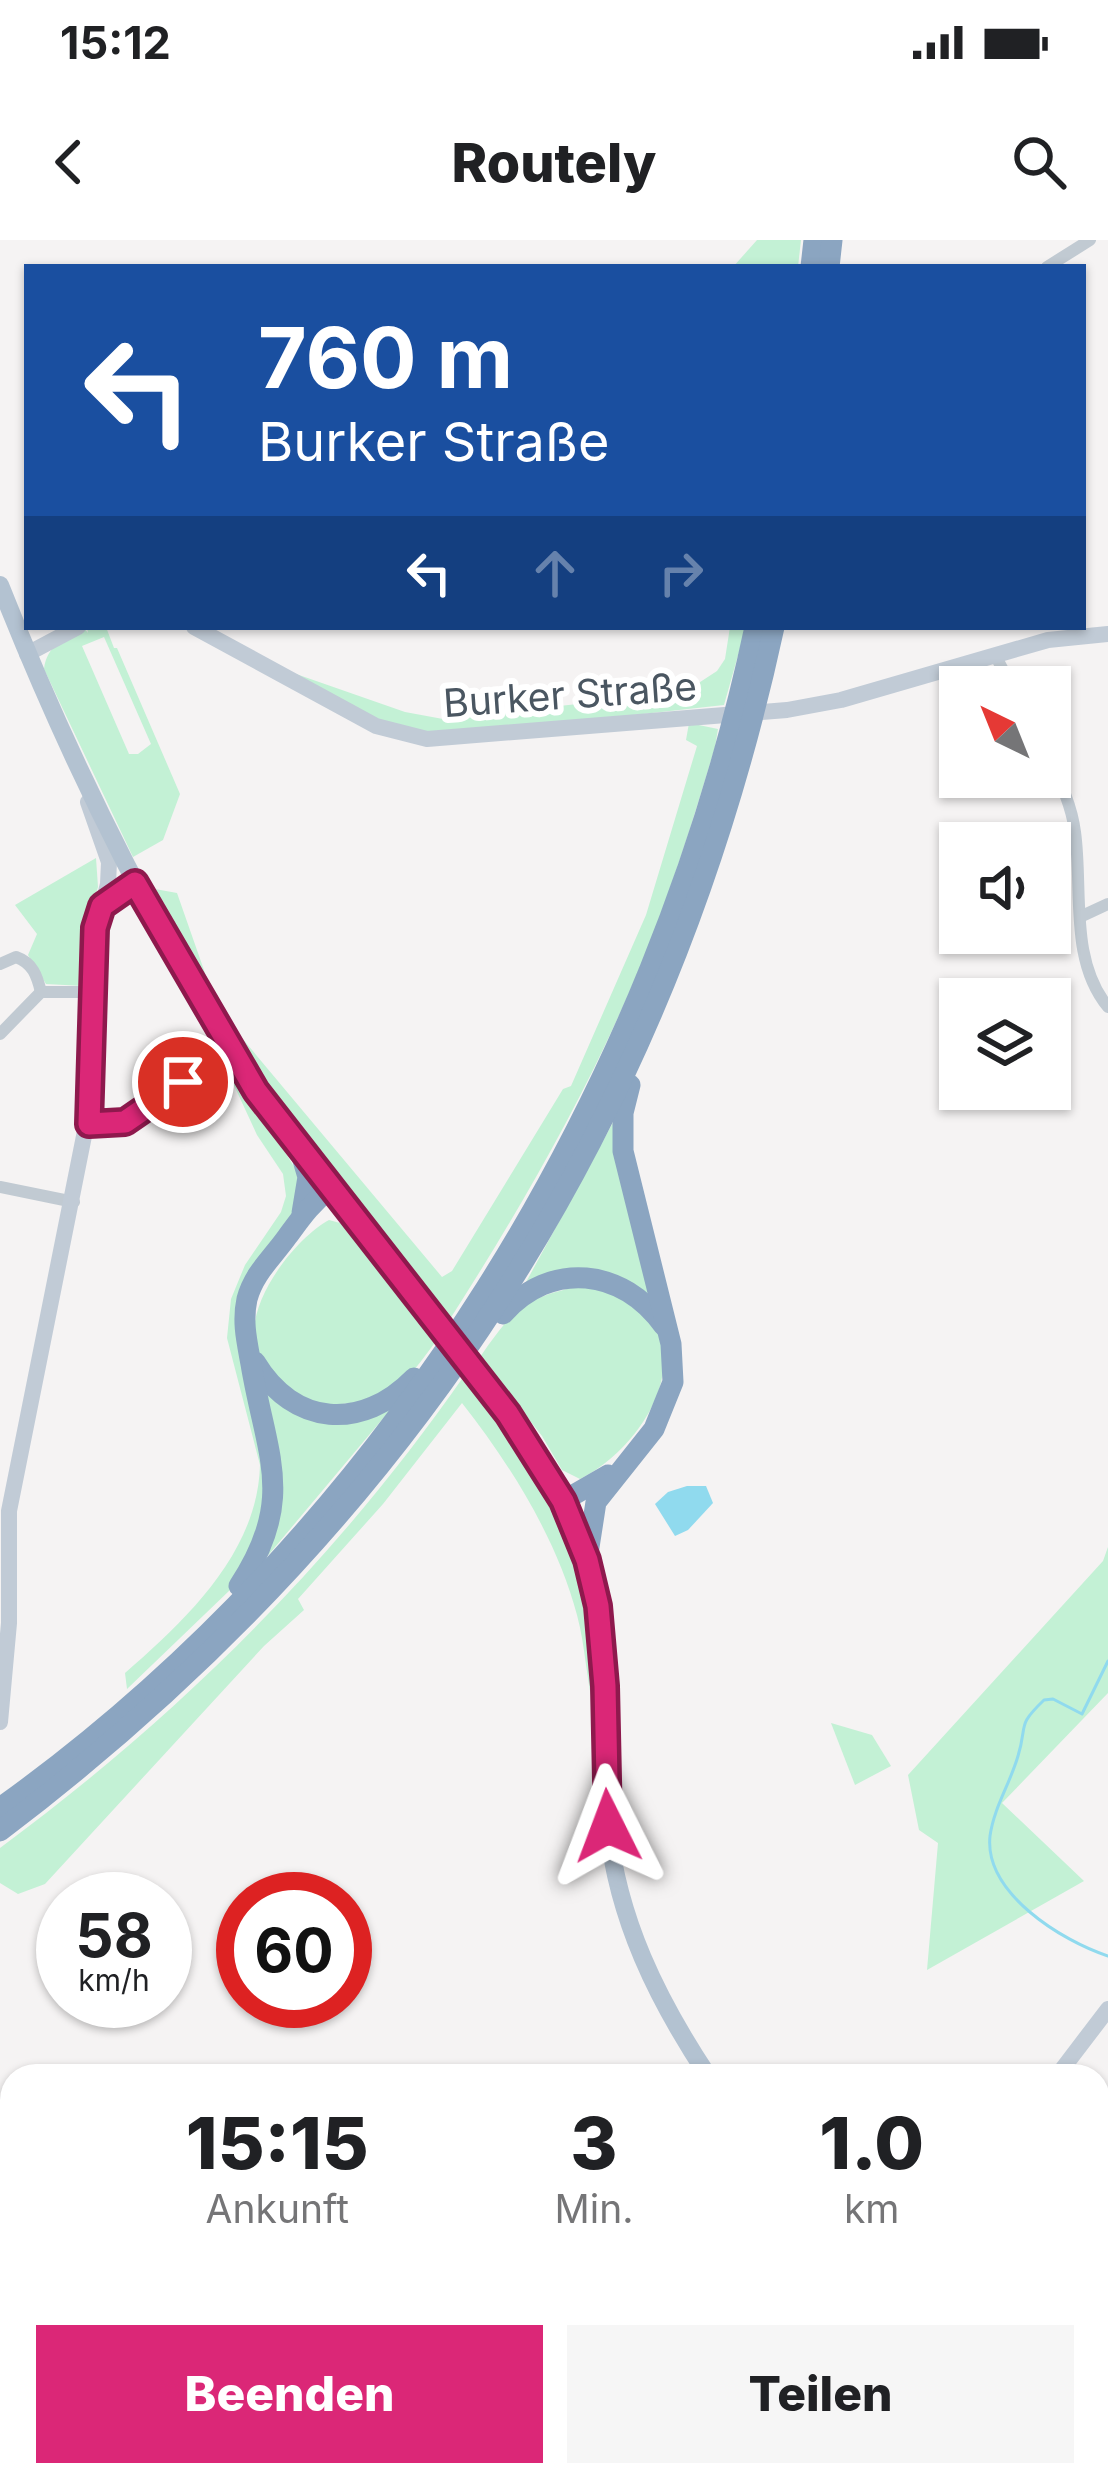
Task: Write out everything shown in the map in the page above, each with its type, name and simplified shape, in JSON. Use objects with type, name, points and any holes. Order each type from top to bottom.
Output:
[{"type":"highway","points":[[3,1806],[153,1684],[217,1622],[348,1478],[462,1324],[563,1156],[645,983],[702,830],[754,630]]},
{"type":"highway","points":[[459,1364],[539,1237],[637,1049],[702,887],[747,743],[773,630]]},
{"type":"highway","points":[[587,1560],[592,1512],[603,1490],[654,1429],[667,1405],[674,1370],[623,1151],[623,1113],[637,1049]]},
{"type":"highway","points":[[217,1622],[256,1557],[273,1499],[273,1456],[244,1319],[250,1289],[302,1214],[308,1186],[300,1150]]},
{"type":"highway","points":[[302,1214],[333,1193]]},
{"type":"highway","points":[[286,1238],[333,1193]]},
{"type":"highway","points":[[0,1831],[132,1727],[254,1611],[362,1490],[459,1364],[518,1298],[567,1276],[598,1278],[626,1290],[668,1332]]},
{"type":"highway","points":[[249,1353],[268,1382],[292,1403],[323,1414],[355,1414],[394,1397],[462,1324]]},
{"type":"highway","points":[[563,1501],[623,1464]]},
{"type":"main road","points":[[0,585],[83,780],[135,883],[256,1091],[481,1379],[534,1451],[563,1501],[587,1560],[603,1645],[604,1783],[616,1885],[655,1988],[701,2064]]},
{"type":"street","points":[[1052,264],[1090,240]]},
{"type":"street","points":[[28,654],[72,630]]},
{"type":"street","name":"Burker Straße","points":[[200,630],[376,726],[427,739],[787,710],[995,655],[1048,634],[1108,634]]},
{"type":"street","points":[[995,655],[1001,666]]},
{"type":"street","points":[[0,1722],[9,1623],[4,1510],[89,1124],[93,943],[109,862],[83,780]]},
{"type":"street","points":[[1064,798],[1075,826],[1086,962],[1094,988],[1108,1007]]},
{"type":"street","points":[[102,906],[135,883]]},
{"type":"street","points":[[1082,916],[1108,904]]},
{"type":"street","points":[[0,964],[16,957],[25,960],[41,992]]},
{"type":"street","points":[[0,1034],[41,992],[94,992]]},
{"type":"street","points":[[89,1124],[125,1122],[183,1082]]},
{"type":"street","points":[[0,1187],[74,1202]]},
{"type":"street","points":[[1066,2064],[1108,2009]]},
{"type":"green space","points":[[757,240],[801,240],[798,264],[736,264]]},
{"type":"green space","points":[[86,630],[107,630],[180,794],[163,840],[133,857],[44,669],[58,644]],"holes":[[[104,637],[151,744],[138,754],[129,754],[82,646]]]},
{"type":"green space","points":[[730,630],[745,630],[724,705],[427,738],[397,731],[256,660],[405,712],[443,719],[694,686],[717,671],[725,659]]},
{"type":"green space","points":[[689,723],[718,729],[715,747],[648,947],[558,1138],[450,1319],[273,1101],[204,993],[153,892],[177,893],[212,993],[231,1025],[442,1277],[452,1271],[563,1089],[571,1086],[646,915],[697,746],[686,740]]},
{"type":"green space","points":[[96,858],[98,887],[82,937],[83,986],[46,984],[28,955],[37,934],[15,905]]},
{"type":"green space","points":[[220,1055],[225,1055],[301,1178],[301,1202],[235,1317],[238,1348],[263,1441],[265,1519],[230,1590],[127,1689],[125,1673],[215,1582],[247,1527],[256,1497],[260,1465],[227,1338],[231,1299],[245,1265],[281,1212],[286,1196],[283,1174],[257,1135]]},
{"type":"green space","points":[[622,1106],[663,1313],[636,1289],[525,1284]]},
{"type":"green space","points":[[329,1220],[351,1233],[436,1341],[408,1377],[383,1395],[309,1407],[262,1361],[255,1324],[260,1303],[284,1262]]},
{"type":"green space","points":[[588,1284],[624,1297],[649,1318],[661,1342],[663,1368],[644,1421],[604,1464],[580,1479],[562,1470],[542,1436],[480,1357],[524,1306]]},
{"type":"green space","points":[[257,1376],[281,1401],[390,1410],[265,1559],[274,1528]]},
{"type":"green space","points":[[464,1376],[525,1458],[559,1517],[583,1580],[592,1626],[596,1716],[577,1615],[557,1558],[514,1477],[462,1403],[383,1504],[298,1599],[304,1610],[264,1646],[56,1872],[36,1872],[36,1887],[18,1894],[0,1883],[0,1848],[130,1744],[252,1631],[415,1444]]},
{"type":"green space","points":[[1108,1547],[1108,1693],[1002,1803],[1084,1881],[927,1970],[938,1843],[919,1830],[908,1775],[1103,1561]]},
{"type":"green space","points":[[831,1723],[872,1735],[891,1766],[855,1785]]},
{"type":"water","points":[[706,1486],[713,1503],[688,1530],[675,1536],[655,1504],[668,1492]]},
{"type":"waterway","points":[[1108,1661],[1082,1714],[1053,1699],[1044,1700],[1030,1716],[990,1836],[991,1857],[1013,1895],[1069,1939],[1108,1956]]},
{"type":"route","points":[[183,1082],[125,1122],[89,1124],[95,928],[102,906],[135,883],[256,1091],[508,1414],[563,1501],[587,1560],[598,1606],[608,1826]]}]
